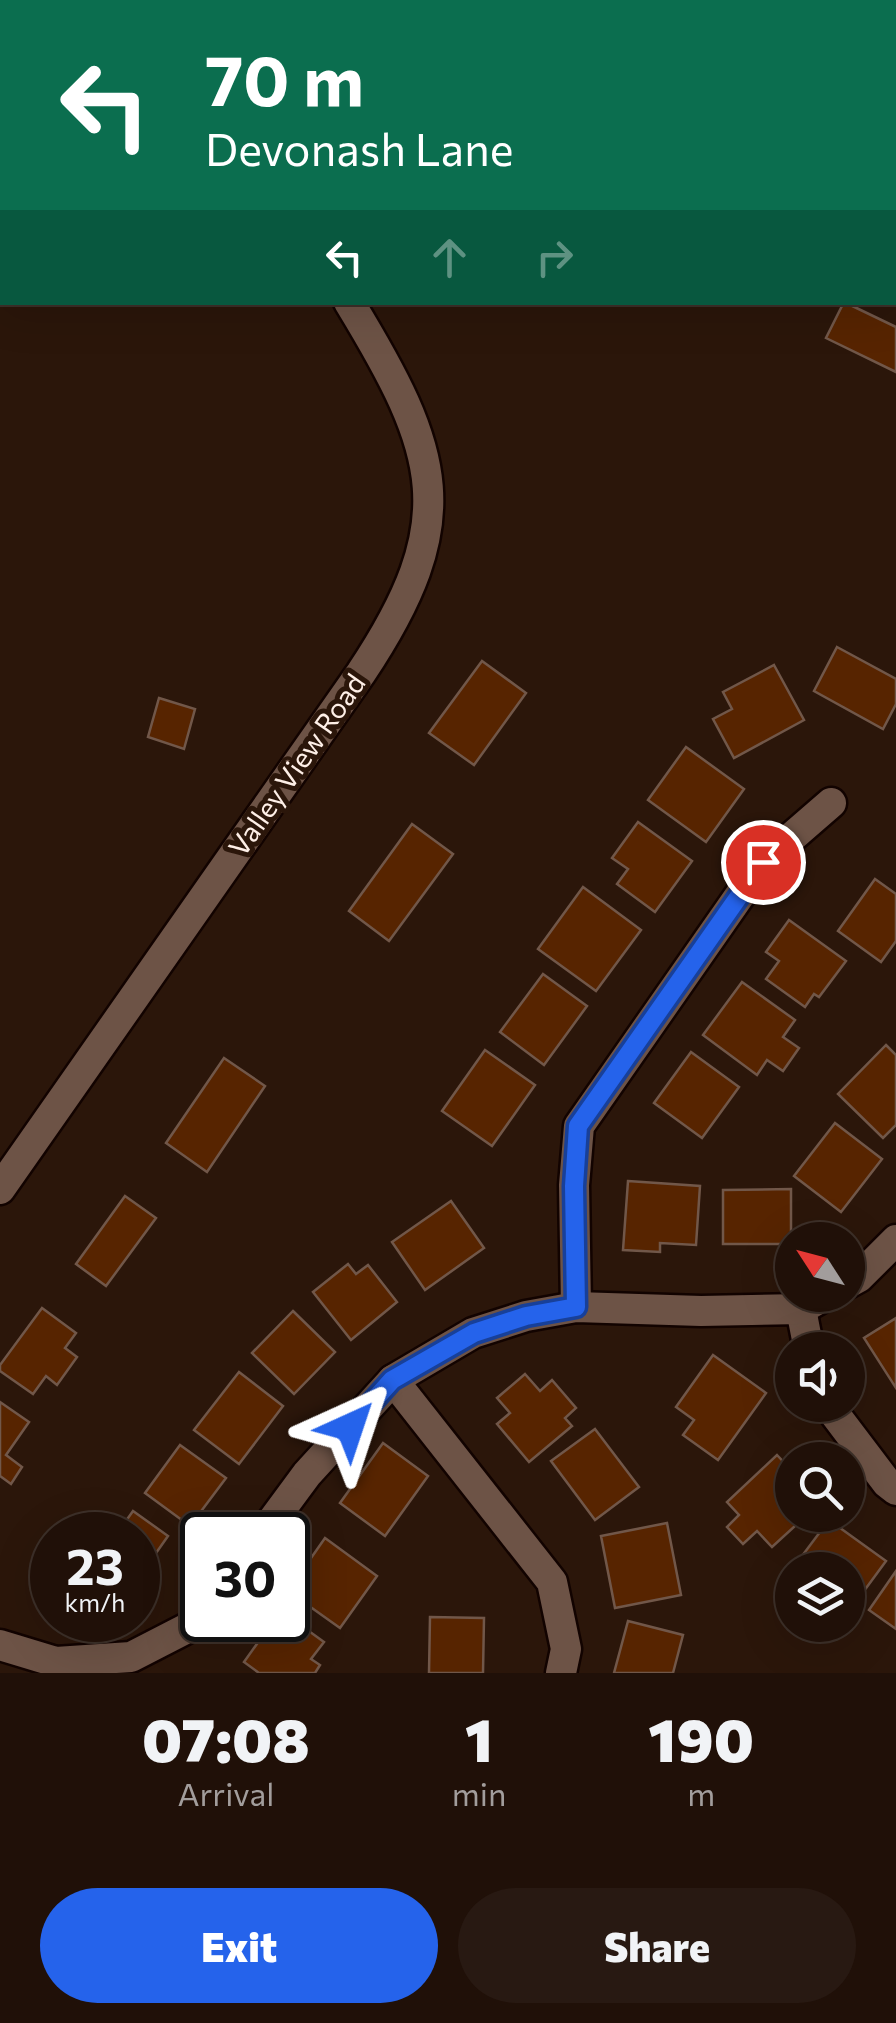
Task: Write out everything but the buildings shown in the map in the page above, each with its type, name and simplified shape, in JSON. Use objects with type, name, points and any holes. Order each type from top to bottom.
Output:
[{"type":"street","name":"Valley View Road","points":[[0,1189],[361,674],[392,627],[413,582],[427,537],[430,492],[423,448],[386,365],[352,305]]},
{"type":"street","points":[[576,1307],[574,1186],[578,1126],[763,862],[831,803]]},
{"type":"street","points":[[865,1271],[896,1240]]},
{"type":"street","points":[[279,1512],[307,1474],[392,1380],[474,1333],[526,1316],[576,1307],[701,1311],[775,1305]]},
{"type":"street","points":[[392,1380],[552,1582],[566,1649],[561,1673]]},
{"type":"street","points":[[841,1422],[896,1490]]},
{"type":"street","points":[[0,1645],[56,1662],[131,1657],[180,1632]]},
{"type":"route","points":[[350,1427],[392,1380],[474,1333],[526,1316],[576,1307],[574,1186],[578,1126],[763,862]]}]
